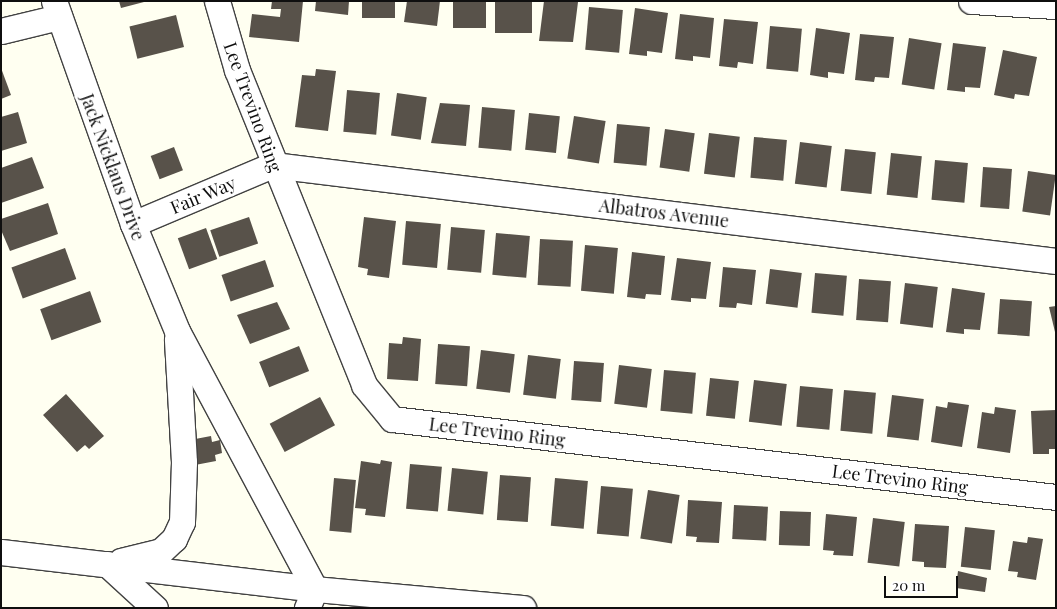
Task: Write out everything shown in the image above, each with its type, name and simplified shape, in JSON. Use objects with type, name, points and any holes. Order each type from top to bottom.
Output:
[{"type":"street","name":"Lee Trevino Ring","points":[[217,1],[237,70],[273,165],[364,385],[392,419],[1056,497]]},
{"type":"street","points":[[971,1],[1056,6]]},
{"type":"street","points":[[1,31],[57,9]]},
{"type":"street","name":"Jack Nicklaus Drive","points":[[57,9],[133,224],[177,331],[311,598]]},
{"type":"street","name":"Fair Way","points":[[133,224],[273,165]]},
{"type":"street","name":"Albatros Avenue","points":[[273,165],[1056,261]]},
{"type":"street","name":"Jack Nicklaus Drive","points":[[107,564],[161,551],[174,539],[182,522],[184,462],[177,331]]},
{"type":"street","points":[[1,552],[107,564],[311,598],[523,608]]},
{"type":"street","points":[[107,564],[155,608]]},
{"type":"building","points":[[119,1],[144,1],[144,2],[121,8]]},
{"type":"building","points":[[272,1],[303,1],[299,42],[249,37],[252,14],[280,17],[281,9],[271,9]]},
{"type":"building","points":[[316,1],[349,1],[348,15],[315,11]]},
{"type":"building","points":[[362,1],[395,1],[395,18],[362,18]]},
{"type":"building","points":[[407,1],[440,1],[437,26],[404,22]]},
{"type":"building","points":[[453,1],[486,1],[486,28],[453,28]]},
{"type":"building","points":[[495,1],[532,1],[532,33],[495,33]]},
{"type":"building","points":[[544,1],[578,2],[573,42],[539,41]]},
{"type":"building","points":[[589,7],[623,10],[619,53],[585,50]]},
{"type":"building","points":[[635,8],[668,13],[662,53],[647,51],[647,56],[629,54]]},
{"type":"building","points":[[680,14],[714,18],[710,58],[693,56],[693,61],[675,59]]},
{"type":"building","points":[[176,15],[184,47],[137,59],[129,27]]},
{"type":"building","points":[[724,19],[758,22],[753,64],[738,62],[737,68],[719,66]]},
{"type":"building","points":[[770,26],[802,29],[798,72],[766,69]]},
{"type":"building","points":[[816,28],[850,33],[844,74],[828,72],[828,78],[810,75]]},
{"type":"building","points":[[860,34],[894,37],[889,78],[875,77],[874,82],[855,80]]},
{"type":"building","points":[[909,38],[942,43],[934,90],[902,84]]},
{"type":"building","points":[[953,43],[986,47],[980,88],[965,87],[965,92],[947,90]]},
{"type":"building","points":[[1003,50],[1037,57],[1029,96],[1015,94],[1014,99],[994,95]]},
{"type":"building","points":[[1,68],[11,95],[1,99]]},
{"type":"building","points":[[316,69],[336,71],[328,131],[295,127],[302,75],[315,76]]},
{"type":"building","points":[[347,90],[380,93],[376,135],[343,132]]},
{"type":"building","points":[[397,93],[427,97],[421,140],[391,136]]},
{"type":"building","points":[[440,103],[470,105],[466,146],[431,143]]},
{"type":"building","points":[[482,107],[515,110],[511,151],[478,148]]},
{"type":"building","points":[[18,112],[27,143],[1,151],[1,117]]},
{"type":"building","points":[[529,113],[560,116],[556,153],[525,150]]},
{"type":"building","points":[[574,116],[606,121],[599,163],[567,158]]},
{"type":"building","points":[[617,124],[650,127],[646,166],[614,163]]},
{"type":"building","points":[[665,129],[695,133],[689,172],[660,168]]},
{"type":"building","points":[[709,133],[740,137],[735,177],[704,174]]},
{"type":"building","points":[[754,137],[787,140],[783,181],[750,178]]},
{"type":"building","points":[[800,142],[832,146],[827,188],[795,184]]},
{"type":"building","points":[[174,147],[183,170],[160,179],[151,156]]},
{"type":"building","points":[[845,149],[876,152],[871,194],[841,191]]},
{"type":"building","points":[[891,153],[922,156],[917,198],[887,195]]},
{"type":"building","points":[[32,157],[44,188],[1,203],[1,168]]},
{"type":"building","points":[[935,160],[968,163],[964,203],[932,200]]},
{"type":"building","points":[[983,167],[1012,169],[1009,209],[980,207]]},
{"type":"building","points":[[1028,171],[1056,175],[1050,215],[1022,212]]},
{"type":"building","points":[[48,203],[58,234],[10,251],[1,230],[1,219]]},
{"type":"building","points":[[249,217],[258,243],[219,257],[210,230]]},
{"type":"building","points":[[364,217],[396,221],[389,278],[367,275],[368,269],[358,267]]},
{"type":"building","points":[[406,221],[441,224],[437,268],[402,265]]},
{"type":"building","points":[[451,227],[485,230],[481,273],[447,270]]},
{"type":"building","points":[[206,228],[217,259],[189,269],[178,238]]},
{"type":"building","points":[[496,233],[530,236],[526,278],[492,275]]},
{"type":"building","points":[[540,239],[573,241],[571,287],[538,285]]},
{"type":"building","points":[[585,245],[618,248],[614,294],[581,291]]},
{"type":"building","points":[[65,248],[76,279],[23,299],[11,267]]},
{"type":"building","points":[[632,252],[665,256],[661,295],[646,294],[645,299],[627,297]]},
{"type":"building","points":[[677,258],[711,262],[706,299],[691,298],[691,302],[671,300]]},
{"type":"building","points":[[265,260],[274,286],[231,301],[222,275]]},
{"type":"building","points":[[723,267],[756,270],[752,305],[737,303],[736,308],[719,307]]},
{"type":"building","points":[[770,269],[802,273],[797,308],[766,304]]},
{"type":"building","points":[[815,273],[847,276],[843,316],[812,313]]},
{"type":"building","points":[[859,279],[891,281],[888,322],[856,320]]},
{"type":"building","points":[[905,283],[938,287],[933,328],[900,324]]},
{"type":"building","points":[[952,288],[985,293],[980,330],[964,329],[964,334],[946,332]]},
{"type":"building","points":[[90,291],[101,322],[51,340],[40,309]]},
{"type":"building","points":[[1000,299],[1032,301],[1029,336],[998,334]]},
{"type":"building","points":[[277,302],[290,329],[250,344],[237,315]]},
{"type":"building","points":[[1056,306],[1056,332],[1055,332],[1049,307]]},
{"type":"building","points":[[403,337],[421,339],[418,381],[387,379],[389,343],[402,344]]},
{"type":"building","points":[[438,344],[470,346],[467,386],[435,384]]},
{"type":"building","points":[[299,346],[309,371],[269,387],[259,362]]},
{"type":"building","points":[[481,350],[515,354],[510,393],[476,389]]},
{"type":"building","points":[[528,355],[561,359],[556,399],[523,395]]},
{"type":"building","points":[[574,361],[604,363],[601,402],[571,400]]},
{"type":"building","points":[[619,365],[652,369],[647,408],[614,404]]},
{"type":"building","points":[[664,370],[696,373],[692,414],[660,411]]},
{"type":"building","points":[[710,378],[739,381],[735,419],[706,416]]},
{"type":"building","points":[[754,380],[787,384],[782,426],[749,422]]},
{"type":"building","points":[[800,386],[833,389],[829,430],[796,427]]},
{"type":"building","points":[[844,390],[876,393],[872,434],[840,431]]},
{"type":"building","points":[[66,394],[104,436],[89,449],[85,445],[77,452],[43,415]]},
{"type":"building","points":[[892,395],[924,399],[919,441],[887,437]]},
{"type":"building","points":[[320,397],[335,425],[285,452],[270,424]]},
{"type":"building","points":[[948,402],[969,405],[962,447],[931,442],[936,406],[947,408]]},
{"type":"building","points":[[995,407],[1016,410],[1010,453],[977,448],[982,412],[994,414]]},
{"type":"building","points":[[1056,410],[1056,449],[1049,449],[1049,454],[1033,454],[1031,411]]},
{"type":"building","points":[[211,436],[212,442],[220,440],[222,453],[215,455],[216,461],[195,465],[190,440]]},
{"type":"building","points":[[381,460],[392,462],[385,517],[365,515],[366,509],[355,508],[361,461],[380,464]]},
{"type":"building","points":[[410,464],[442,467],[438,512],[406,509]]},
{"type":"building","points":[[452,468],[488,472],[483,515],[448,511]]},
{"type":"building","points":[[500,475],[531,477],[528,522],[497,520]]},
{"type":"building","points":[[334,478],[356,480],[351,533],[329,531]]},
{"type":"building","points":[[555,478],[588,481],[584,529],[551,526]]},
{"type":"building","points":[[601,486],[633,489],[629,537],[597,534]]},
{"type":"building","points":[[648,490],[680,495],[672,543],[640,538]]},
{"type":"building","points":[[688,500],[722,502],[719,543],[696,542],[697,537],[686,536]]},
{"type":"building","points":[[734,505],[768,507],[766,541],[732,539]]},
{"type":"building","points":[[780,511],[811,512],[810,546],[779,545]]},
{"type":"building","points":[[826,514],[857,517],[853,556],[833,555],[834,551],[823,550]]},
{"type":"building","points":[[873,518],[905,522],[899,567],[868,563]]},
{"type":"building","points":[[915,524],[949,526],[946,568],[924,567],[924,562],[912,561]]},
{"type":"building","points":[[965,527],[995,530],[991,570],[961,567]]},
{"type":"building","points":[[1028,537],[1043,539],[1036,580],[1017,577],[1018,572],[1008,571],[1013,541],[1027,543]]},
{"type":"building","points":[[958,571],[987,578],[985,592],[956,588]]}]
